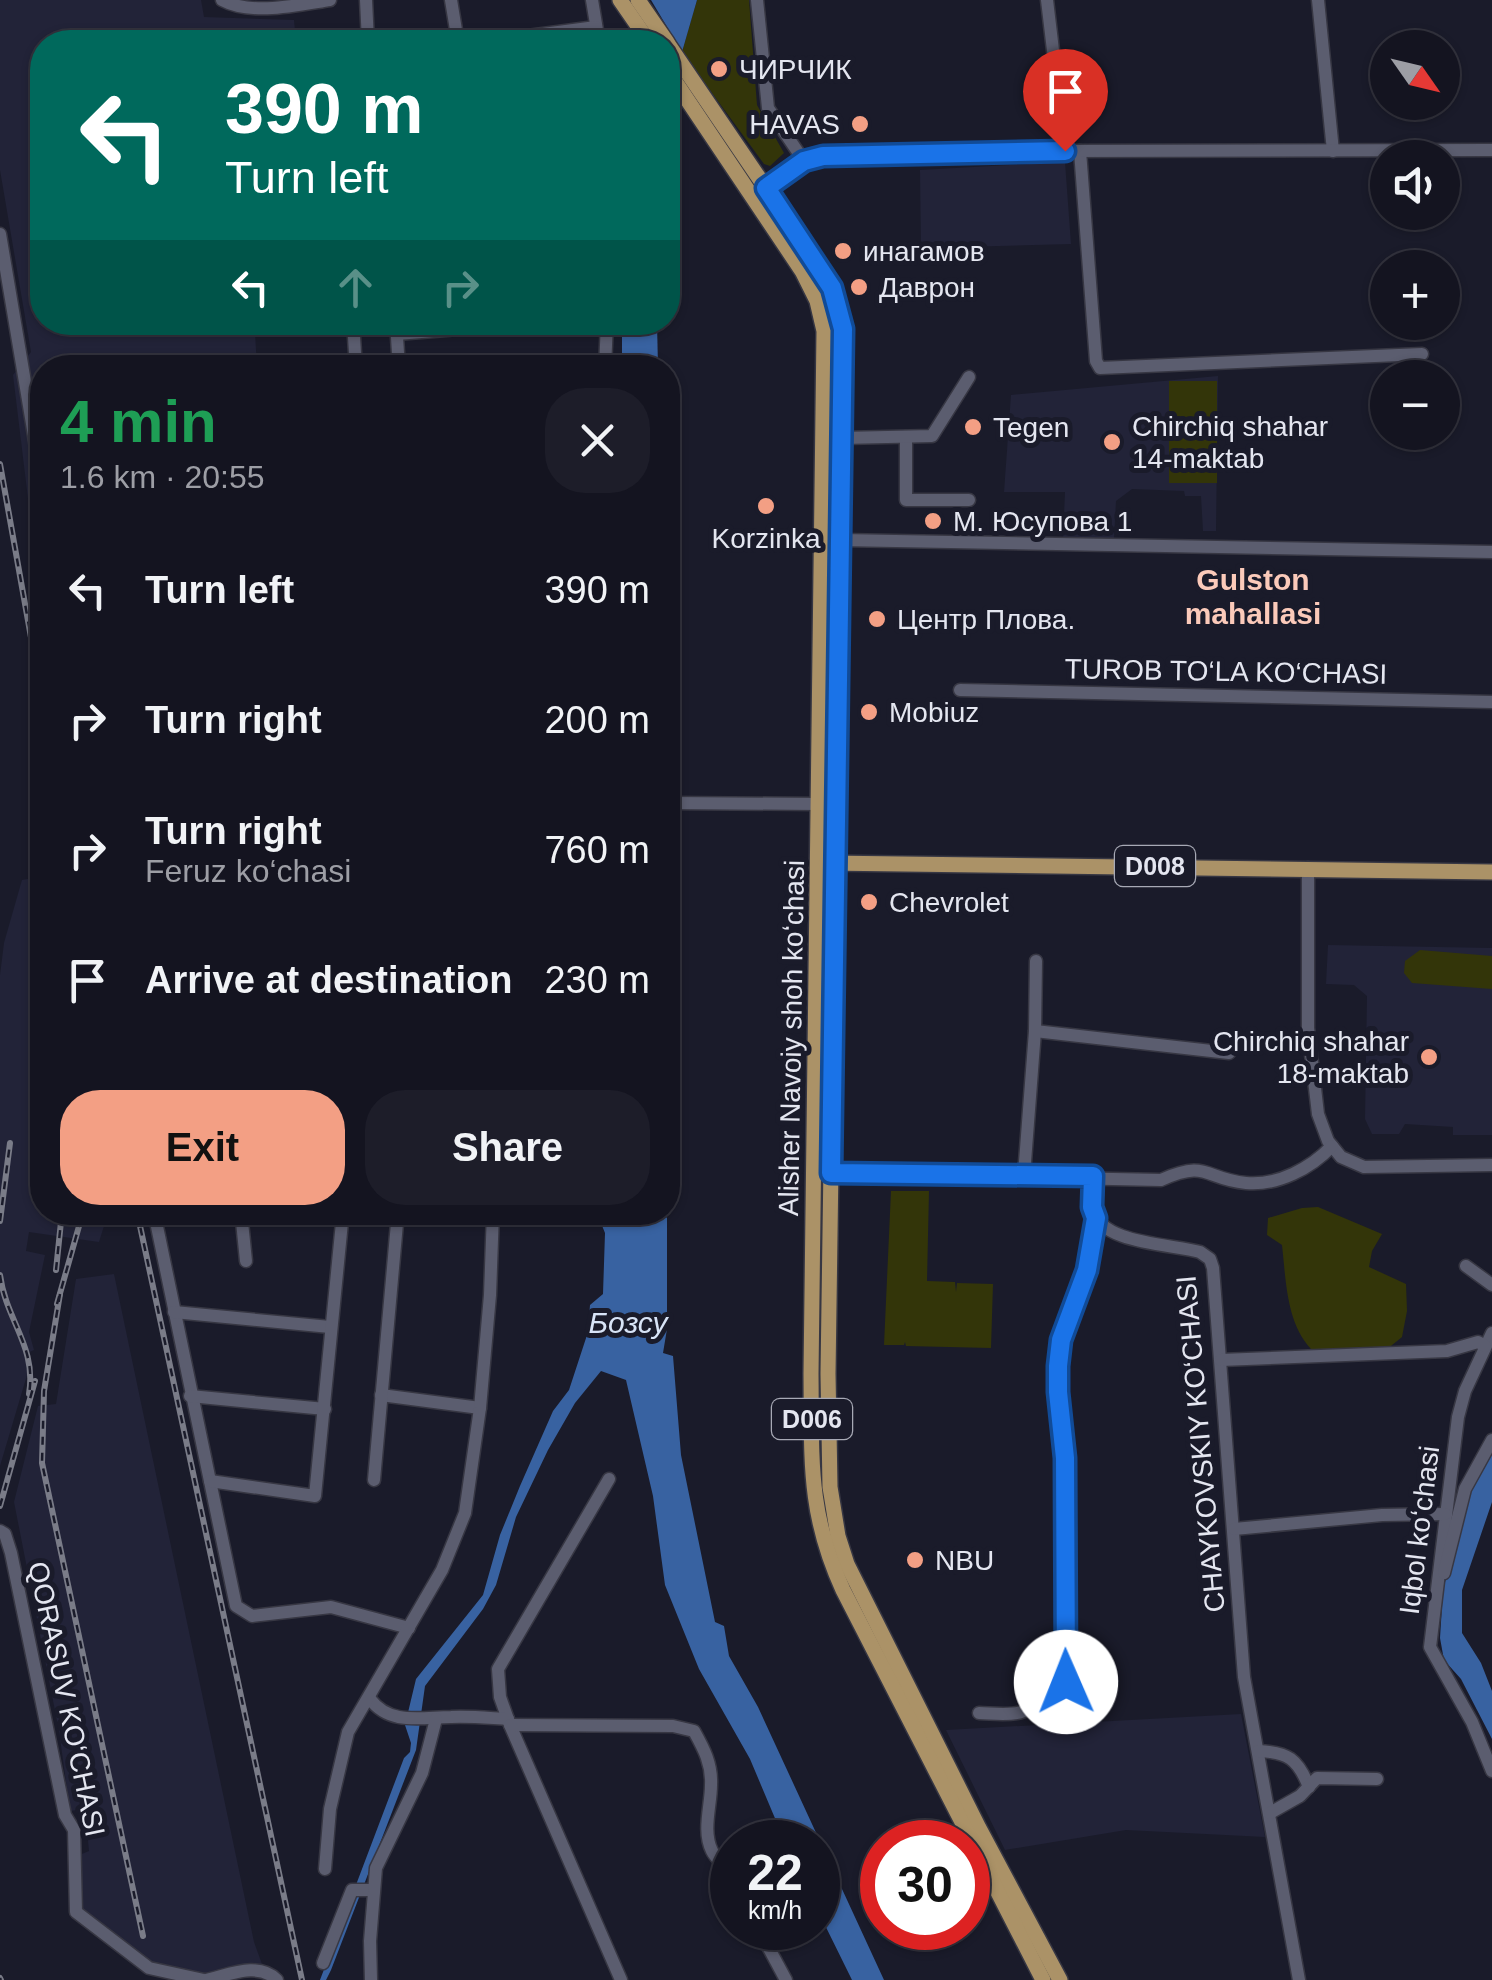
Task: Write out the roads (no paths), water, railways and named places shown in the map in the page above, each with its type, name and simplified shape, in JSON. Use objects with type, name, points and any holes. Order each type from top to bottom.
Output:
[{"type":"main road","points":[[620,0],[640,30]]},
{"type":"main road","name":"D006","points":[[640,4],[658,30]]},
{"type":"main road","name":"Alisher Navoiy shoh koʻchasi","points":[[680,80],[836,296],[844,345],[828,1455],[832,1503],[843,1552],[903,1679],[1060,1980]]},
{"type":"main road","name":"Alisher Navoiy shoh koʻchasi","points":[[758,192],[809,284],[824,330],[811,1374],[813,1490],[818,1523],[851,1605],[1043,1980]]},
{"type":"main road","name":"D008","points":[[818,862],[1492,872]]},
{"type":"street","points":[[222,0],[236,6],[289,6],[330,0]]},
{"type":"street","points":[[366,0],[367,30]]},
{"type":"street","points":[[450,0],[456,30]]},
{"type":"street","points":[[592,0],[596,30]]},
{"type":"street","points":[[756,0],[768,108],[804,161]]},
{"type":"street","points":[[1047,0],[1072,151],[1096,361],[1100,368],[1422,354]]},
{"type":"street","points":[[1318,0],[1333,151]]},
{"type":"street","points":[[573,30],[596,27]]},
{"type":"street","points":[[758,192],[804,161],[823,156],[1492,150]]},
{"type":"street","points":[[0,234],[30,412]]},
{"type":"street","points":[[842,438],[932,436],[969,377]]},
{"type":"street","points":[[906,436],[906,500],[969,500]]},
{"type":"street","points":[[841,540],[1492,552]]},
{"type":"street","name":"TUROB TO‘LA KO‘CHASI","points":[[960,690],[1492,702]]},
{"type":"street","points":[[680,803],[818,804]]},
{"type":"street","points":[[1308,868],[1308,1028],[1320,1124],[1332,1146],[1346,1160],[1364,1167],[1492,1165]]},
{"type":"street","points":[[1024,1175],[1036,1031],[1036,960]]},
{"type":"street","points":[[1036,1031],[1229,1053]]},
{"type":"street","points":[[831,1173],[1161,1180],[1198,1168],[1242,1182],[1257,1182],[1301,1172],[1332,1146]]},
{"type":"street","points":[[979,1714],[1027,1712],[1036,1708],[1045,1694],[1056,1692],[1066,1682],[1065,1458],[1058,1366],[1061,1340],[1087,1270],[1096,1218],[1092,1207],[1093,1176]]},
{"type":"street","name":"CHAYKOVSKIY KO‘CHASI","points":[[1096,1218],[1121,1236],[1196,1250],[1210,1259],[1222,1360],[1244,1678],[1300,1980]]},
{"type":"street","points":[[157,1225],[236,1606],[252,1616],[332,1607],[409,1628]]},
{"type":"street","points":[[242,1225],[246,1260]]},
{"type":"street","points":[[210,1481],[314,1496],[342,1225]]},
{"type":"street","points":[[374,1480],[397,1225]]},
{"type":"street","points":[[325,1869],[330,1809],[348,1732],[442,1570],[465,1513],[480,1408],[493,1225]]},
{"type":"street","points":[[1466,1266],[1492,1285]]},
{"type":"street","points":[[174,1312],[330,1327]]},
{"type":"street","points":[[1222,1360],[1447,1351],[1489,1339]]},
{"type":"street","name":"Iqbol koʻchasi","points":[[1489,1339],[1465,1391],[1458,1417],[1430,1647],[1472,1722],[1492,1771]]},
{"type":"street","points":[[381,1395],[480,1408]]},
{"type":"street","points":[[190,1396],[325,1408]]},
{"type":"street","points":[[1436,1578],[1443,1579],[1465,1489],[1492,1440]]},
{"type":"street","points":[[609,1479],[498,1669],[500,1697],[509,1722],[620,1980]]},
{"type":"street","points":[[1234,1529],[1382,1515],[1445,1514]]},
{"type":"street","name":"QORASUV KO‘CHASI","points":[[0,1531],[5,1534],[11,1553],[65,1814],[74,1830],[76,1912],[149,1968],[205,1980],[266,1970],[277,1980]]},
{"type":"street","points":[[370,1698],[387,1715],[432,1720],[694,1731],[708,1756],[712,1781],[710,1844]]},
{"type":"street","points":[[372,1980],[377,1865],[422,1773],[432,1720]]},
{"type":"street","points":[[1258,1751],[1288,1754],[1296,1760],[1309,1787]]},
{"type":"street","points":[[1270,1813],[1300,1796],[1318,1778],[1377,1779]]},
{"type":"street","points":[[324,1962],[352,1890],[373,1890]]},
{"type":"street","points":[[770,1950],[786,1980]]},
{"type":"water","points":[[651,0],[697,0],[682,52],[680,30],[669,30]]},
{"type":"water","points":[[622,335],[657,335],[658,355],[622,355]]},
{"type":"water","name":"Бозсу","points":[[602,1225],[667,1225],[667,1329],[663,1353],[673,1356],[681,1455],[715,1622],[724,1626],[729,1656],[758,1707],[810,1820],[776,1820],[750,1759],[699,1669],[665,1585],[653,1496],[626,1380],[601,1371],[575,1403],[548,1450],[516,1517],[496,1585],[483,1609],[425,1686],[416,1750],[331,1970],[326,1980],[320,1980],[404,1758],[410,1752],[405,1725],[416,1679],[483,1595],[500,1535],[520,1486],[553,1411],[569,1390],[588,1332],[590,1305],[603,1294],[605,1233]]},
{"type":"water","points":[[1492,1445],[1492,1502],[1462,1590],[1462,1633],[1481,1663],[1492,1691],[1492,1739],[1461,1679],[1444,1660],[1440,1638],[1443,1590],[1467,1497]]},
{"type":"water","points":[[840,1885],[860,1928],[860,1950],[870,1950],[884,1980],[852,1980],[837,1950]]},
{"type":"railway","points":[[0,464],[30,632]]},
{"type":"railway","points":[[0,1221],[10,1143]]},
{"type":"railway","points":[[56,1270],[61,1225]]},
{"type":"railway","points":[[57,1304],[79,1225]]},
{"type":"railway","points":[[140,1225],[302,1980]]},
{"type":"railway","points":[[0,1275],[29,1362],[29,1394]]},
{"type":"railway","points":[[60,1294],[44,1391],[42,1463],[143,1936]]},
{"type":"railway","points":[[0,1506],[35,1381]]},
{"type":"place","name":"ЧИРЧИК","points":[[719,69]]},
{"type":"place","name":"HAVAS","points":[[860,124]]},
{"type":"place","name":"инагамов","points":[[843,251]]},
{"type":"place","name":"Даврон","points":[[859,287]]},
{"type":"place","name":"Tegen","points":[[973,427]]},
{"type":"place","name":"Chirchiq shahar 14-maktab","points":[[1112,442]]},
{"type":"place","name":"Korzinka","points":[[766,506]]},
{"type":"place","name":"М. Юсупова 1","points":[[933,521]]},
{"type":"place","name":"Центр Плова.","points":[[877,619]]},
{"type":"place","name":"Mobiuz","points":[[869,712]]},
{"type":"place","name":"Chevrolet","points":[[869,902]]},
{"type":"place","name":"Chirchiq shahar 18-maktab","points":[[1429,1057]]},
{"type":"place","name":"NBU","points":[[915,1560]]},
{"type":"district","name":"Gulston mahallasi","points":[[1253,597]]}]
